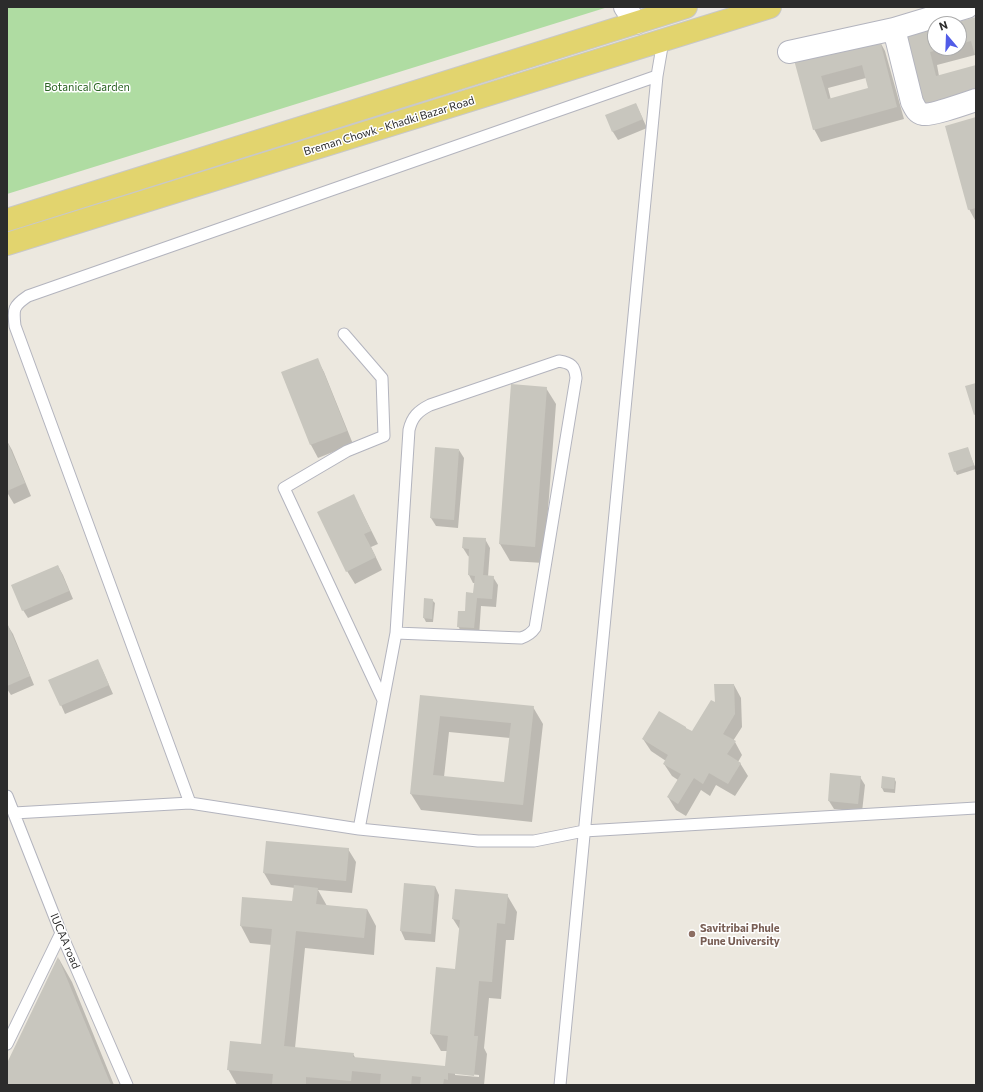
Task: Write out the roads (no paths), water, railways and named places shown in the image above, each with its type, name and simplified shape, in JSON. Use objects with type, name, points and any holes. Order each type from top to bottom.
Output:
[{"type":"main road","points":[[7,220],[631,15],[686,7]]},
{"type":"main road","name":"Breman Chowk - Khadki Bazar Road","points":[[7,244],[770,7]]},
{"type":"street","points":[[788,52],[894,28],[967,7]]},
{"type":"street","points":[[894,28],[912,102],[919,112],[927,114],[976,100]]},
{"type":"lane","points":[[560,1085],[657,76],[663,41]]},
{"type":"lane","points":[[190,803],[15,326],[15,309],[19,302],[28,296],[657,76]]},
{"type":"lane","points":[[344,334],[382,378],[384,436],[346,451],[284,488],[383,700]]},
{"type":"lane","points":[[359,829],[396,633],[409,430],[411,423],[415,415],[430,404],[559,361],[572,366],[575,371],[576,378],[536,624],[532,633],[521,638],[396,633]]},
{"type":"lane","name":"IUCAA road","points":[[7,796],[61,933],[127,1085]]},
{"type":"lane","points":[[14,813],[190,803],[359,829],[478,841],[534,841],[584,831],[976,808]]},
{"type":"lane","points":[[7,1044],[61,933]]},
{"type":"place","name":"Savitribai Phule Pune University","points":[[692,934]]},
{"type":"park label","name":"Botanical Garden","points":[[87,87]]}]
